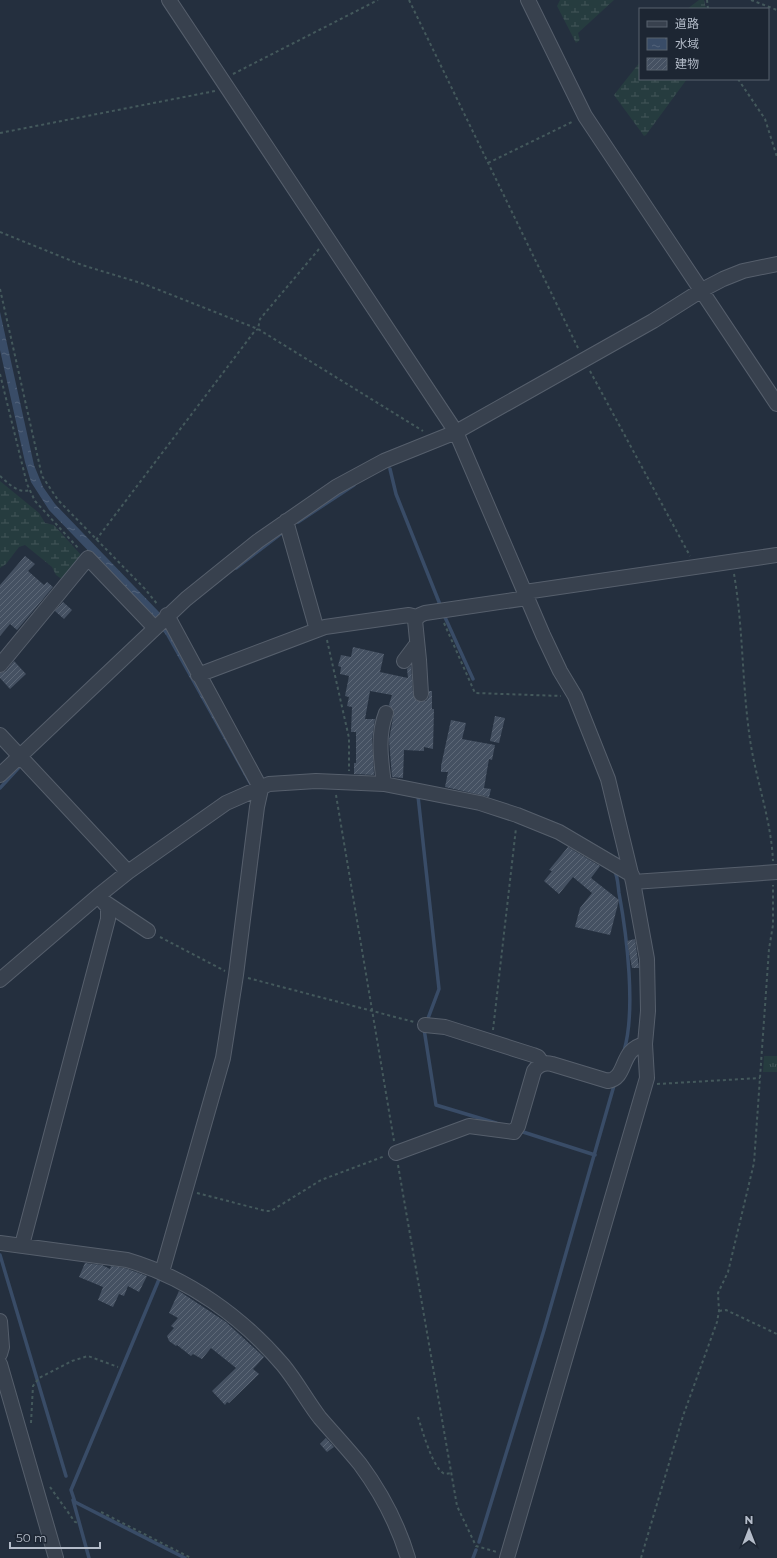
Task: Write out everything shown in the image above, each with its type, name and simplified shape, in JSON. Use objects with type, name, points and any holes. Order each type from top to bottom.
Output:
[{"type":"street","points":[[169,0],[456,432],[554,660],[575,696],[608,779],[632,879],[646,959],[648,1011],[645,1044],[646,1085],[507,1556]]},
{"type":"street","points":[[528,0],[585,116],[777,404]]},
{"type":"street","points":[[0,775],[160,621],[214,575],[286,521],[336,487],[384,461],[456,432],[653,321],[702,290],[743,271],[777,264]]},
{"type":"street","points":[[286,521],[321,628]]},
{"type":"street","points":[[415,620],[420,615],[526,595],[693,567],[777,555]]},
{"type":"street","points":[[0,665],[88,558],[160,621],[198,675],[261,790],[257,807],[232,974],[223,1058],[162,1272]]},
{"type":"street","points":[[198,675],[321,628],[409,615],[413,616],[415,620],[416,645],[420,660],[421,694]]},
{"type":"street","points":[[404,661],[416,645]]},
{"type":"street","points":[[384,784],[381,726],[386,713]]},
{"type":"street","points":[[0,735],[128,872]]},
{"type":"street","points":[[0,980],[102,900],[128,872],[226,803],[261,790],[269,784],[296,781],[334,781],[384,784],[480,803],[517,815],[560,832],[632,879],[775,873]]},
{"type":"street","points":[[102,900],[148,931]]},
{"type":"street","points":[[22,1245],[108,919],[109,911],[102,900]]},
{"type":"street","points":[[424,1025],[444,1027],[533,1055],[538,1057],[543,1064]]},
{"type":"street","points":[[396,1153],[469,1126],[515,1131],[518,1126],[534,1071],[543,1064],[552,1064],[608,1081],[612,1080],[618,1074],[631,1050],[636,1045],[645,1044]]},
{"type":"street","points":[[0,1243],[127,1260],[162,1272],[197,1292],[240,1321],[284,1366],[320,1417],[360,1464],[389,1511],[408,1558]]},
{"type":"street","points":[[0,1321],[2,1347],[0,1354]]},
{"type":"street","points":[[0,1364],[56,1558]]},
{"type":"path","points":[[0,133],[225,84],[378,0]]},
{"type":"path","points":[[409,0],[584,360],[690,555],[693,567]]},
{"type":"path","points":[[751,0],[777,10]]},
{"type":"path","points":[[739,80],[765,119],[777,157]]},
{"type":"path","points":[[488,163],[585,116]]},
{"type":"path","points":[[0,232],[82,266],[144,284],[258,329],[428,434],[434,441]]},
{"type":"path","points":[[96,540],[254,332],[258,329],[260,319],[327,239]]},
{"type":"path","points":[[0,289],[42,476],[58,500],[145,589],[160,621]]},
{"type":"path","points":[[0,374],[21,463],[35,501],[88,558]]},
{"type":"path","points":[[0,476],[23,492],[30,490]]},
{"type":"path","points":[[641,1558],[683,1416],[720,1311],[718,1293],[728,1272],[754,1163],[769,949],[773,925],[775,873],[769,826],[756,777],[748,730],[738,598],[732,561]]},
{"type":"path","points":[[438,611],[475,693],[575,696]]},
{"type":"path","points":[[321,628],[349,738],[349,782]]},
{"type":"path","points":[[334,781],[457,1506],[475,1544],[507,1556]]},
{"type":"path","points":[[490,1041],[494,1026],[517,815]]},
{"type":"path","points":[[148,931],[232,974],[424,1025]]},
{"type":"path","points":[[646,1085],[760,1078]]},
{"type":"path","points":[[186,1190],[271,1211],[321,1180],[396,1153]]},
{"type":"path","points":[[720,1311],[726,1310],[777,1334]]},
{"type":"path","points":[[36,1380],[72,1361],[88,1356],[118,1367]]},
{"type":"path","points":[[418,1417],[426,1442],[439,1470],[445,1474],[452,1473]]},
{"type":"path","points":[[46,1483],[77,1523],[80,1523]]},
{"type":"path","points":[[101,1512],[191,1558]]},
{"type":"green space","points":[[560,0],[614,0],[578,33],[580,40],[576,43],[557,6]]},
{"type":"green space","points":[[699,0],[704,0],[706,8],[688,8]]},
{"type":"green space","points":[[639,63],[639,80],[686,80],[644,136],[614,95]]},
{"type":"green space","points":[[0,481],[39,513],[45,523],[54,525],[81,555],[82,557],[63,580],[56,575],[52,567],[25,545],[19,547],[6,564],[0,568]]},
{"type":"green space","points":[[764,1056],[777,1056],[777,1072],[763,1072]]},
{"type":"water","points":[[0,312],[34,465],[43,487],[55,504],[159,612],[254,784],[250,786],[166,635],[149,614],[49,510],[31,482],[25,462],[0,350]]},
{"type":"building","points":[[25,556],[35,564],[28,571],[44,585],[47,582],[53,587],[17,630],[10,624],[0,636],[0,585]]},
{"type":"building","points":[[63,602],[72,610],[64,619],[55,611]]},
{"type":"building","points":[[353,647],[384,654],[380,672],[408,678],[407,669],[411,666],[413,694],[417,701],[426,701],[429,697],[429,691],[432,691],[432,709],[434,709],[433,749],[424,747],[424,751],[404,750],[403,778],[392,777],[389,740],[394,712],[389,705],[392,695],[370,691],[365,719],[375,719],[372,739],[374,775],[354,774],[354,763],[356,763],[356,732],[351,732],[352,707],[347,706],[349,697],[345,696],[349,676],[340,674],[341,667],[338,666],[341,655],[351,657]]},
{"type":"building","points":[[14,661],[26,674],[10,689],[0,678],[0,673],[6,671]]},
{"type":"building","points":[[495,716],[505,718],[499,743],[490,741]]},
{"type":"building","points":[[451,720],[466,723],[462,739],[495,745],[492,760],[489,759],[484,788],[491,789],[489,797],[445,787],[448,772],[441,772],[441,766]]},
{"type":"building","points":[[568,847],[600,866],[591,878],[619,900],[610,935],[575,927],[580,908],[592,893],[573,877],[559,894],[544,881],[552,871],[549,870]]},
{"type":"building","points":[[635,939],[639,968],[632,968],[627,941]]},
{"type":"building","points":[[85,1263],[102,1265],[110,1269],[111,1266],[125,1268],[147,1276],[139,1292],[128,1286],[124,1296],[119,1294],[113,1307],[98,1300],[103,1287],[79,1277]]},
{"type":"building","points":[[179,1291],[226,1322],[264,1357],[253,1369],[259,1374],[229,1403],[227,1402],[225,1405],[212,1391],[236,1368],[211,1348],[202,1359],[193,1354],[191,1356],[177,1345],[176,1346],[169,1341],[167,1336],[174,1328],[171,1326],[178,1318],[169,1313]]},
{"type":"building","points":[[326,1438],[334,1447],[327,1452],[320,1444]]},
{"type":"waterway","points":[[390,469],[396,494],[441,607]]},
{"type":"waterway","points":[[298,522],[354,485]]},
{"type":"waterway","points":[[236,568],[283,532]]},
{"type":"waterway","points":[[444,615],[473,679]]},
{"type":"waterway","points":[[0,788],[22,764]]},
{"type":"waterway","points":[[418,796],[439,989],[427,1021]]},
{"type":"waterway","points":[[614,870],[617,878],[622,910],[629,973],[630,994],[628,1034],[624,1051]]},
{"type":"waterway","points":[[424,1029],[436,1105],[496,1123]]},
{"type":"waterway","points":[[479,1542],[544,1330],[615,1082]]},
{"type":"waterway","points":[[520,1131],[595,1155]]},
{"type":"waterway","points":[[0,1255],[66,1476]]},
{"type":"waterway","points":[[160,1277],[71,1490],[75,1502],[185,1558]]},
{"type":"waterway","points":[[73,1500],[89,1558]]},
{"type":"waterway","points":[[473,1558],[476,1550]]}]
